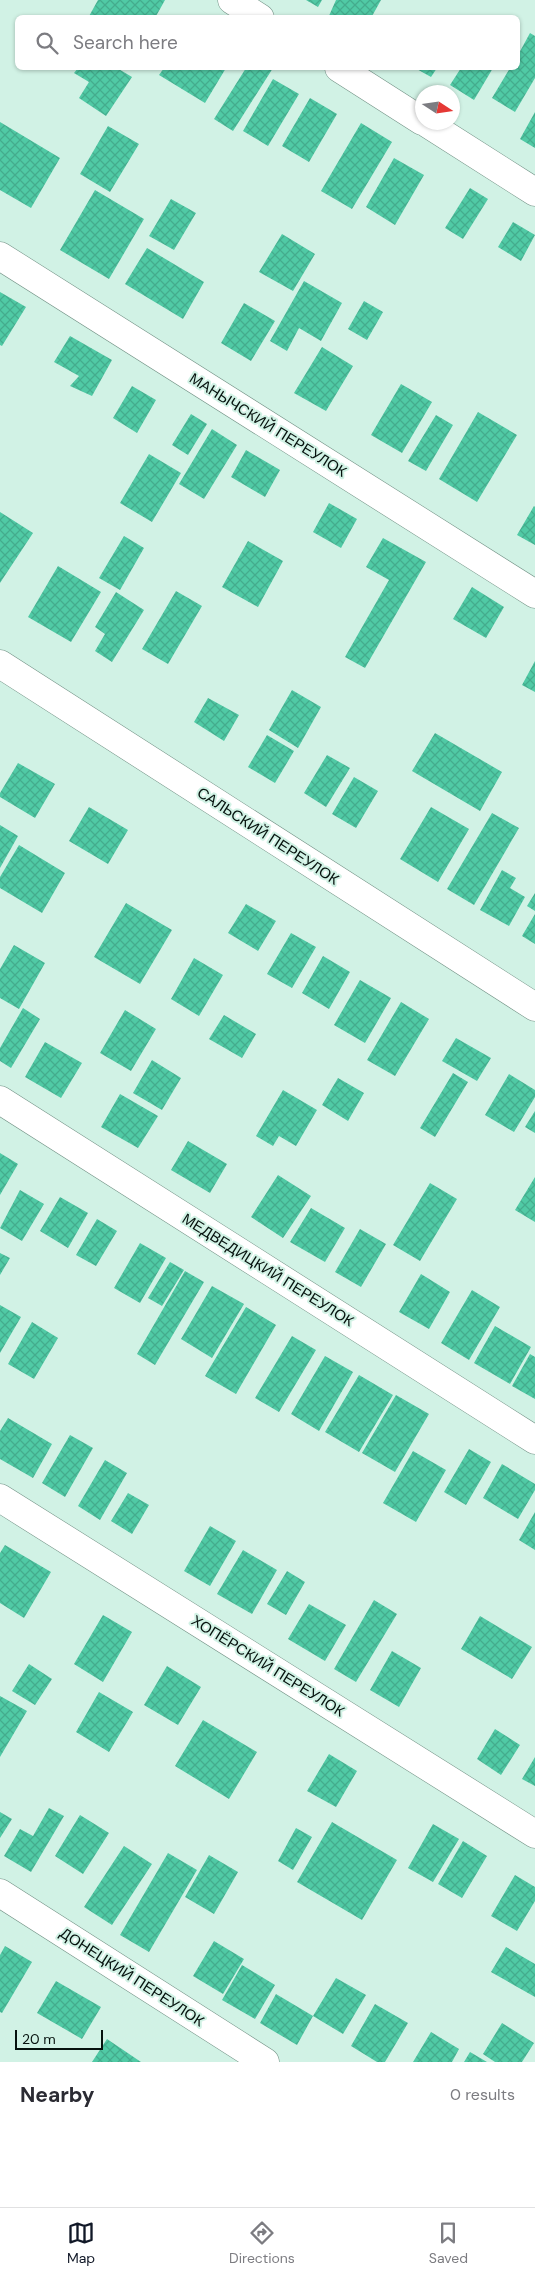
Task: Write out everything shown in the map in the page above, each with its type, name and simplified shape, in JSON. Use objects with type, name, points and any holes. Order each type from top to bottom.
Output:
[{"type":"street","points":[[232,0],[255,15]]},
{"type":"street","points":[[342,70],[415,116]]},
{"type":"street","points":[[437,130],[535,192]]},
{"type":"street","name":"МАНЫЧСКИЙ ПЕРЕУЛОК","points":[[0,256],[535,594]]},
{"type":"street","name":"САЛЬСКИЙ ПЕРЕУЛОК","points":[[0,664],[535,1007]]},
{"type":"street","name":"МЕДВЕДИЦКИЙ ПЕРЕУЛОК","points":[[0,1100],[535,1440]]},
{"type":"street","name":"ХОПЁРСКИЙ ПЕРЕУЛОК","points":[[0,1498],[535,1834]]},
{"type":"street","name":"ДОНЕЦКИЙ ПЕРЕУЛОК","points":[[0,1893],[265,2062]]},
{"type":"building","points":[[98,0],[165,0],[157,15],[90,15]]},
{"type":"building","points":[[306,0],[322,0],[318,7]]},
{"type":"building","points":[[336,0],[381,0],[373,15],[329,15]]},
{"type":"building","points":[[530,33],[535,36],[535,78],[515,112],[492,98],[509,70],[520,70],[520,51]]},
{"type":"building","points":[[76,70],[120,70],[132,77],[106,116],[79,98],[89,82],[74,73]]},
{"type":"building","points":[[163,70],[225,70],[205,103],[159,75]]},
{"type":"building","points":[[245,70],[272,70],[233,131],[214,119]]},
{"type":"building","points":[[419,70],[436,70],[431,77]]},
{"type":"building","points":[[460,70],[492,70],[474,100],[460,91],[460,85],[450,85]]},
{"type":"building","points":[[273,79],[299,94],[268,146],[243,131]]},
{"type":"building","points":[[310,98],[337,114],[309,162],[282,146]]},
{"type":"building","points":[[535,112],[535,148],[520,139]]},
{"type":"building","points":[[0,122],[60,158],[31,208],[0,190]]},
{"type":"building","points":[[361,123],[392,142],[352,209],[321,191]]},
{"type":"building","points":[[108,126],[139,144],[110,192],[80,174]]},
{"type":"building","points":[[394,158],[424,175],[395,225],[366,207]]},
{"type":"building","points":[[470,188],[488,199],[463,239],[445,228]]},
{"type":"building","points":[[95,190],[144,219],[109,279],[60,250]]},
{"type":"building","points":[[171,199],[196,213],[174,250],[149,236]]},
{"type":"building","points":[[513,222],[535,235],[521,261],[498,247]]},
{"type":"building","points":[[282,234],[315,254],[293,291],[259,272]]},
{"type":"building","points":[[147,248],[204,282],[183,319],[125,284]]},
{"type":"building","points":[[304,281],[342,303],[321,341],[299,328],[287,351],[270,341]]},
{"type":"building","points":[[0,292],[26,307],[2,346],[0,345]]},
{"type":"building","points":[[364,301],[383,312],[367,340],[348,329]]},
{"type":"building","points":[[244,303],[275,321],[251,361],[221,343]]},
{"type":"building","points":[[70,336],[112,360],[92,396],[70,386],[79,376],[54,362]]},
{"type":"building","points":[[322,347],[353,366],[326,411],[294,393]]},
{"type":"building","points":[[401,384],[432,402],[402,453],[371,435]]},
{"type":"building","points":[[132,386],[156,400],[137,433],[113,418]]},
{"type":"building","points":[[478,412],[517,435],[477,502],[439,479]]},
{"type":"building","points":[[191,414],[207,424],[188,455],[172,445]]},
{"type":"building","points":[[436,415],[453,425],[426,471],[408,461]]},
{"type":"building","points":[[212,429],[237,445],[204,499],[179,484]]},
{"type":"building","points":[[246,450],[280,470],[265,497],[231,477]]},
{"type":"building","points":[[149,454],[181,473],[152,522],[120,503]]},
{"type":"building","points":[[329,503],[357,519],[341,548],[313,532]]},
{"type":"building","points":[[535,507],[535,545],[517,535]]},
{"type":"building","points":[[0,512],[33,533],[0,583]]},
{"type":"building","points":[[124,536],[144,548],[120,590],[99,578]]},
{"type":"building","points":[[383,538],[426,562],[365,668],[345,657],[389,580],[366,567]]},
{"type":"building","points":[[248,541],[283,561],[258,607],[222,587]]},
{"type":"building","points":[[58,566],[101,592],[71,642],[28,617]]},
{"type":"building","points":[[472,587],[504,607],[486,638],[453,619]]},
{"type":"building","points":[[176,591],[202,606],[168,664],[142,649]]},
{"type":"building","points":[[116,592],[144,610],[112,662],[95,651],[105,634],[95,627]]},
{"type":"building","points":[[535,661],[535,692],[522,685]]},
{"type":"building","points":[[292,690],[321,707],[298,748],[269,730]]},
{"type":"building","points":[[208,698],[239,715],[224,741],[194,722]]},
{"type":"building","points":[[435,733],[502,772],[480,811],[412,771]]},
{"type":"building","points":[[267,735],[294,751],[275,783],[248,767]]},
{"type":"building","points":[[327,755],[350,768],[326,807],[304,793]]},
{"type":"building","points":[[18,763],[55,784],[35,818],[0,797],[0,793]]},
{"type":"building","points":[[354,777],[378,791],[356,828],[332,814]]},
{"type":"building","points":[[89,807],[128,830],[108,864],[69,841]]},
{"type":"building","points":[[431,807],[469,829],[438,882],[400,859]]},
{"type":"building","points":[[492,813],[519,828],[474,905],[447,889]]},
{"type":"building","points":[[0,825],[18,836],[0,868]]},
{"type":"building","points":[[19,845],[65,873],[42,913],[0,888],[0,877]]},
{"type":"building","points":[[502,870],[516,878],[510,888],[525,897],[509,926],[480,910]]},
{"type":"building","points":[[535,893],[535,911],[527,906]]},
{"type":"building","points":[[126,903],[172,930],[140,984],[94,957]]},
{"type":"building","points":[[246,904],[276,921],[258,951],[228,933]]},
{"type":"building","points":[[535,914],[535,944],[522,936]]},
{"type":"building","points":[[291,933],[316,947],[292,988],[267,974]]},
{"type":"building","points":[[14,945],[45,963],[19,1009],[0,998],[0,969]]},
{"type":"building","points":[[323,956],[350,972],[329,1009],[302,993]]},
{"type":"building","points":[[194,958],[223,975],[199,1016],[171,999]]},
{"type":"building","points":[[360,980],[391,998],[365,1043],[334,1025]]},
{"type":"building","points":[[401,1002],[429,1019],[395,1076],[367,1060]]},
{"type":"building","points":[[23,1008],[40,1019],[11,1068],[0,1061],[0,1048]]},
{"type":"building","points":[[125,1010],[156,1029],[131,1071],[100,1053]]},
{"type":"building","points":[[224,1015],[256,1034],[242,1058],[209,1039]]},
{"type":"building","points":[[456,1038],[491,1058],[477,1081],[442,1061]]},
{"type":"building","points":[[45,1042],[82,1063],[61,1098],[25,1077]]},
{"type":"building","points":[[152,1060],[181,1078],[162,1110],[133,1093]]},
{"type":"building","points":[[453,1073],[468,1082],[435,1137],[420,1128]]},
{"type":"building","points":[[509,1074],[535,1090],[535,1097],[514,1132],[485,1115]]},
{"type":"building","points":[[338,1078],[364,1093],[348,1121],[322,1105]]},
{"type":"building","points":[[283,1090],[317,1110],[296,1146],[279,1136],[273,1146],[256,1136]]},
{"type":"building","points":[[120,1094],[158,1116],[138,1148],[101,1127]]},
{"type":"building","points":[[535,1111],[535,1133],[525,1127]]},
{"type":"building","points":[[188,1141],[227,1164],[210,1193],[171,1170]]},
{"type":"building","points":[[0,1153],[18,1164],[0,1195]]},
{"type":"building","points":[[278,1175],[311,1196],[283,1238],[251,1217]]},
{"type":"building","points":[[535,1177],[535,1222],[515,1210]]},
{"type":"building","points":[[430,1183],[457,1199],[420,1261],[393,1245]]},
{"type":"building","points":[[20,1190],[44,1204],[22,1241],[0,1228]]},
{"type":"building","points":[[60,1197],[88,1213],[68,1248],[40,1231]]},
{"type":"building","points":[[311,1208],[345,1228],[325,1262],[290,1242]]},
{"type":"building","points":[[97,1219],[117,1231],[96,1266],[76,1255]]},
{"type":"building","points":[[360,1229],[386,1244],[361,1287],[335,1272]]},
{"type":"building","points":[[140,1243],[166,1258],[140,1303],[114,1288]]},
{"type":"building","points":[[0,1253],[10,1258],[0,1275]]},
{"type":"building","points":[[170,1262],[184,1270],[162,1306],[148,1298]]},
{"type":"building","points":[[185,1271],[204,1282],[155,1365],[137,1354]]},
{"type":"building","points":[[421,1274],[450,1292],[429,1329],[399,1312]]},
{"type":"building","points":[[212,1286],[244,1304],[212,1358],[181,1339]]},
{"type":"building","points":[[472,1290],[500,1307],[469,1360],[441,1343]]},
{"type":"building","points":[[0,1305],[21,1317],[0,1353]]},
{"type":"building","points":[[246,1307],[276,1325],[236,1394],[205,1376]]},
{"type":"building","points":[[32,1322],[58,1338],[34,1379],[8,1364]]},
{"type":"building","points":[[495,1326],[531,1347],[510,1384],[474,1363]]},
{"type":"building","points":[[292,1336],[316,1350],[279,1412],[255,1398]]},
{"type":"building","points":[[530,1354],[535,1357],[535,1399],[512,1386]]},
{"type":"building","points":[[325,1356],[353,1372],[319,1431],[291,1414]]},
{"type":"building","points":[[359,1375],[393,1395],[359,1452],[325,1432]]},
{"type":"building","points":[[396,1395],[429,1414],[395,1472],[362,1453]]},
{"type":"building","points":[[8,1418],[52,1444],[33,1478],[0,1459],[0,1431]]},
{"type":"building","points":[[70,1435],[93,1448],[65,1497],[42,1483]]},
{"type":"building","points":[[469,1449],[491,1462],[466,1505],[444,1492]]},
{"type":"building","points":[[413,1451],[446,1470],[416,1522],[383,1503]]},
{"type":"building","points":[[105,1460],[127,1473],[100,1520],[78,1506]]},
{"type":"building","points":[[502,1464],[535,1484],[535,1490],[518,1519],[483,1498]]},
{"type":"building","points":[[128,1493],[149,1505],[132,1534],[111,1521]]},
{"type":"building","points":[[535,1512],[535,1550],[519,1540]]},
{"type":"building","points":[[210,1526],[236,1541],[210,1586],[184,1571]]},
{"type":"building","points":[[5,1545],[51,1572],[24,1618],[0,1603],[0,1553]]},
{"type":"building","points":[[243,1550],[277,1570],[252,1614],[217,1594]]},
{"type":"building","points":[[287,1571],[305,1582],[286,1615],[267,1604]]},
{"type":"building","points":[[374,1600],[397,1614],[356,1682],[334,1669]]},
{"type":"building","points":[[309,1604],[346,1625],[325,1661],[288,1639]]},
{"type":"building","points":[[103,1615],[132,1632],[103,1682],[74,1664]]},
{"type":"building","points":[[480,1616],[532,1647],[512,1679],[461,1649]]},
{"type":"building","points":[[392,1651],[421,1668],[399,1707],[370,1690]]},
{"type":"building","points":[[29,1664],[52,1679],[35,1705],[12,1691]]},
{"type":"building","points":[[167,1666],[201,1687],[178,1725],[144,1705]]},
{"type":"building","points":[[99,1692],[133,1712],[109,1752],[76,1732]]},
{"type":"building","points":[[0,1696],[27,1711],[0,1757]]},
{"type":"building","points":[[203,1720],[257,1752],[229,1799],[175,1766]]},
{"type":"building","points":[[495,1729],[520,1745],[501,1775],[477,1759]]},
{"type":"building","points":[[329,1754],[357,1771],[336,1807],[307,1791]]},
{"type":"building","points":[[535,1757],[535,1786],[522,1779]]},
{"type":"building","points":[[49,1808],[64,1816],[31,1872],[4,1856],[20,1829],[33,1836]]},
{"type":"building","points":[[0,1812],[12,1819],[0,1838]]},
{"type":"building","points":[[80,1815],[109,1833],[83,1874],[55,1856]]},
{"type":"building","points":[[332,1822],[397,1860],[362,1920],[297,1882]]},
{"type":"building","points":[[433,1824],[459,1839],[433,1882],[408,1868]]},
{"type":"building","points":[[296,1828],[312,1837],[293,1870],[278,1861]]},
{"type":"building","points":[[463,1841],[487,1856],[462,1898],[438,1884]]},
{"type":"building","points":[[124,1846],[152,1864],[112,1925],[84,1907]]},
{"type":"building","points":[[168,1853],[197,1870],[149,1952],[120,1935]]},
{"type":"building","points":[[209,1855],[238,1872],[214,1914],[185,1897]]},
{"type":"building","points":[[515,1875],[535,1887],[535,1901],[517,1931],[491,1916]]},
{"type":"building","points":[[214,1941],[244,1959],[223,1994],[193,1976]]},
{"type":"building","points":[[5,1946],[32,1962],[2,2013],[0,2012],[0,1955]]},
{"type":"building","points":[[506,1947],[535,1964],[535,1997],[491,1972]]},
{"type":"building","points":[[242,1965],[275,1985],[255,2019],[222,2000]]},
{"type":"building","points":[[336,1978],[366,1995],[343,2034],[313,2016]]},
{"type":"building","points":[[56,1981],[101,2007],[82,2039],[37,2013]]},
{"type":"building","points":[[276,1994],[313,2016],[297,2045],[260,2023]]},
{"type":"building","points":[[375,2004],[408,2023],[385,2062],[377,2062],[351,2046]]},
{"type":"building","points":[[502,2023],[534,2043],[522,2062],[495,2062],[483,2054]]},
{"type":"building","points":[[431,2032],[459,2049],[452,2062],[413,2062]]},
{"type":"building","points":[[107,2039],[141,2062],[92,2062]]},
{"type":"building","points":[[470,2052],[487,2062],[464,2062]]}]
